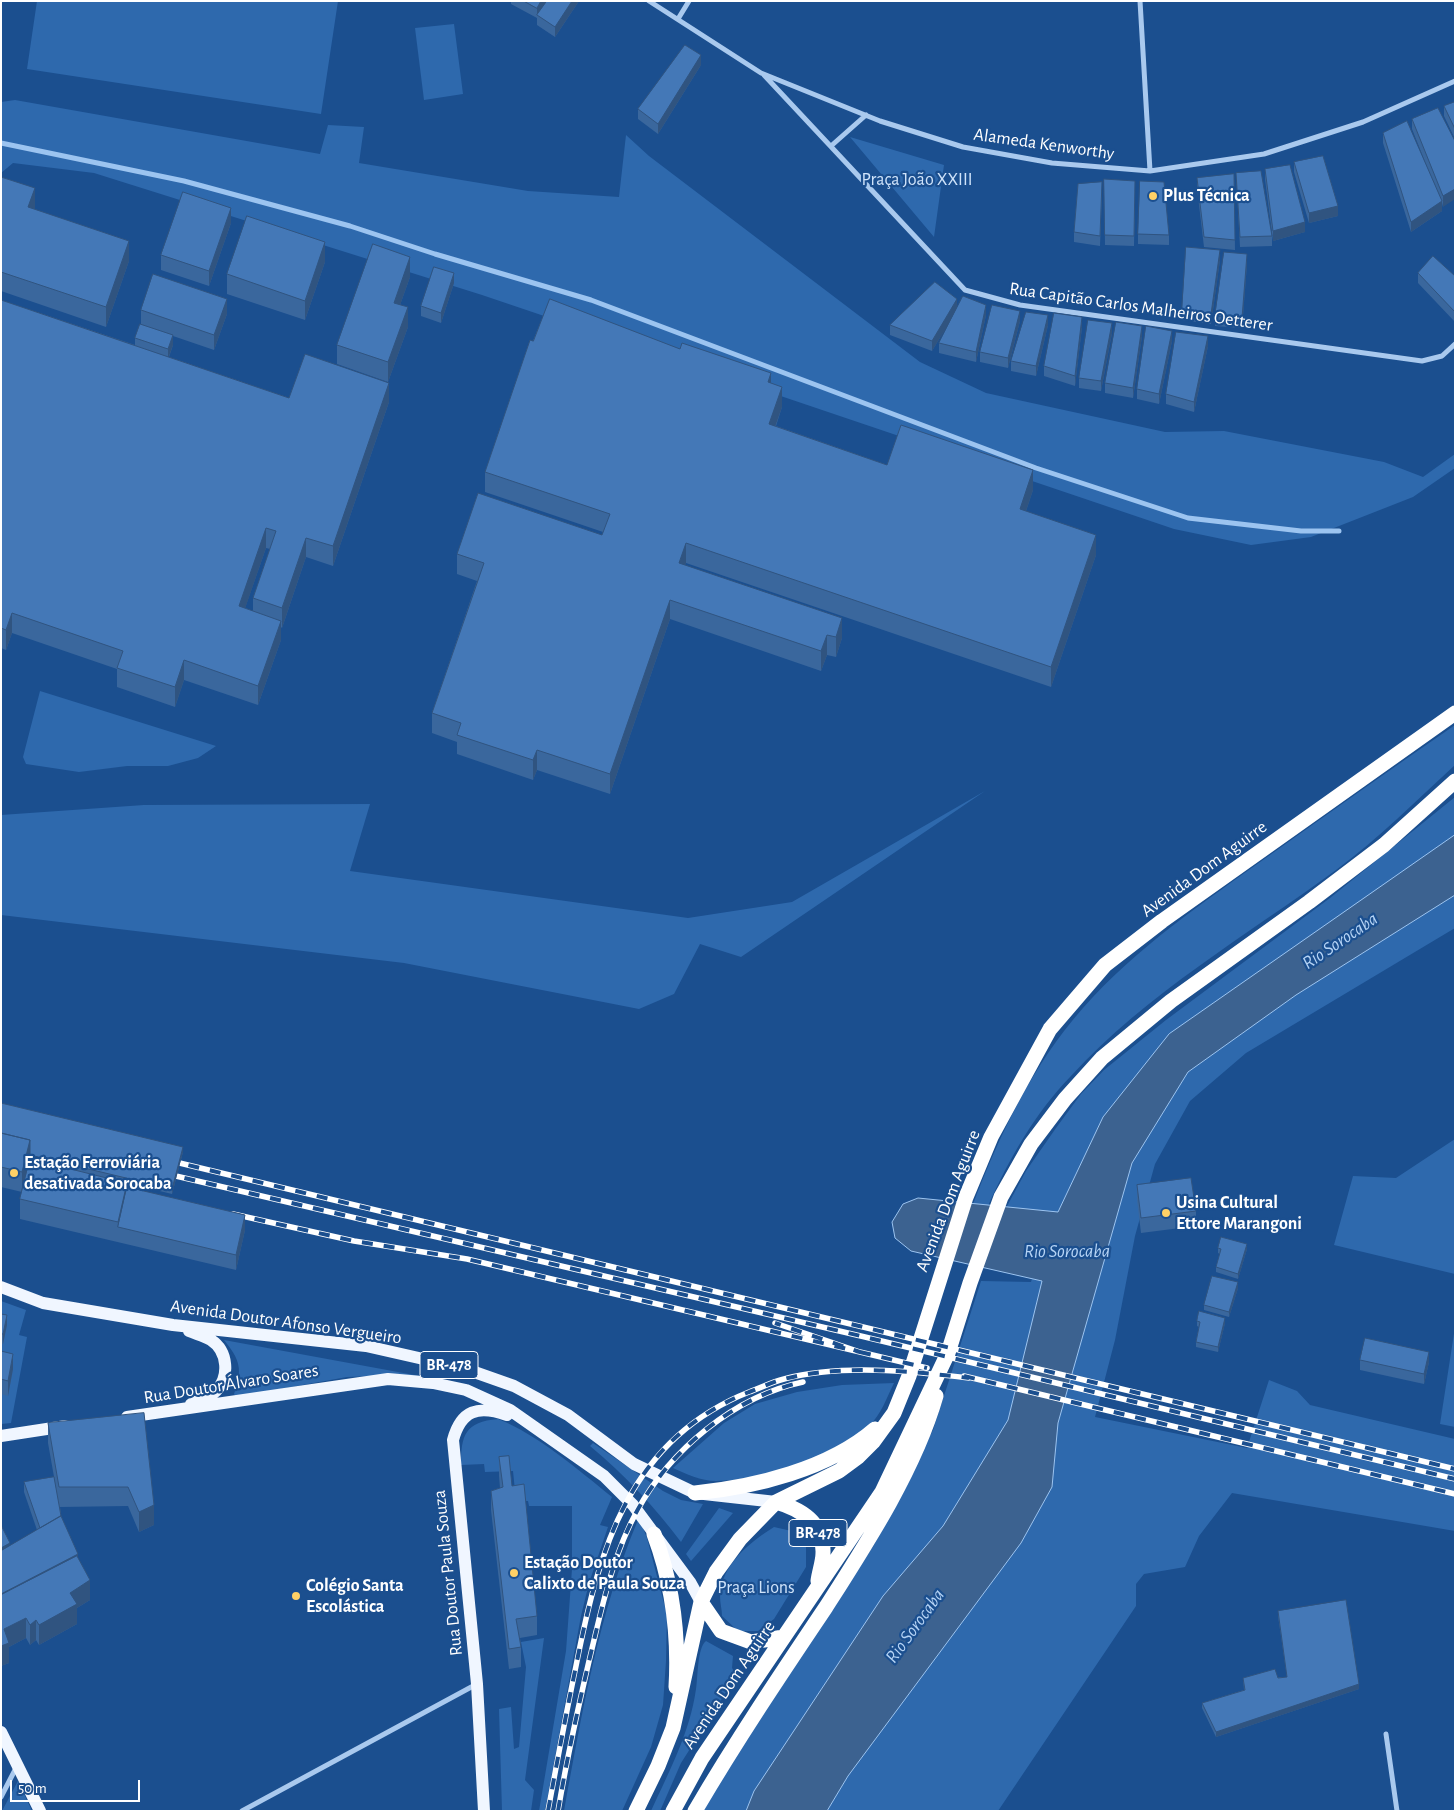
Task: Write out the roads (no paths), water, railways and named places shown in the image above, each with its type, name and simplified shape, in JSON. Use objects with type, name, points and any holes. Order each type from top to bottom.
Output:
[{"type":"highway","name":"Avenida Dom Aguirre","points":[[636,1811],[674,1728],[701,1602],[716,1572],[740,1539],[776,1502],[839,1471],[858,1457],[873,1442],[894,1414],[909,1376],[966,1197],[991,1137],[1050,1029],[1106,966],[1162,921],[1455,713]]},
{"type":"highway","name":"Avenida Dom Aguirre","points":[[673,1811],[702,1758],[882,1492],[948,1353],[970,1283],[1001,1197],[1031,1144],[1065,1099],[1102,1058],[1171,1001],[1309,902],[1384,845],[1455,781]]},
{"type":"highway","points":[[695,1811],[736,1740],[872,1536],[928,1425],[948,1353]]},
{"type":"highway","points":[[696,1492],[744,1486],[778,1477],[834,1456],[867,1436],[894,1414]]},
{"type":"highway","name":"BR-478","points":[[776,1502],[796,1508],[813,1522],[823,1552],[816,1587]]},
{"type":"highway","name":"BR-478","points":[[654,1534],[664,1560],[676,1628],[674,1728]]},
{"type":"highway","points":[[701,1602],[721,1631],[751,1642],[784,1637]]},
{"type":"main road","name":"Avenida Doutor Afonso Vergueiro","points":[[1,1287],[43,1303],[173,1325],[366,1346],[463,1368],[514,1386],[568,1415],[634,1464],[696,1492],[776,1502]]},
{"type":"main road","points":[[173,1325],[212,1340],[223,1353],[226,1366],[224,1379],[215,1392],[179,1410]]},
{"type":"main road","name":"Rua Doutor Álvaro Soares","points":[[114,1419],[388,1379],[433,1383],[466,1390],[510,1410],[539,1430]]},
{"type":"main road","name":"Rua Doutor Paula Souza","points":[[484,1811],[477,1684],[452,1440],[456,1426],[466,1414],[482,1410],[495,1411],[510,1416],[539,1430]]},
{"type":"main road","points":[[1,1436],[76,1425]]},
{"type":"main road","name":"BR-478","points":[[539,1430],[604,1476],[633,1505],[654,1534]]},
{"type":"main road","points":[[654,1534],[690,1582],[701,1602]]},
{"type":"main road","points":[[1,1732],[40,1811]]},
{"type":"street","name":"Alameda Kenworthy","points":[[649,1],[762,73],[866,115],[963,147],[1052,162],[1150,171],[1264,154],[1363,122],[1455,82]]},
{"type":"street","points":[[678,19],[689,1]]},
{"type":"street","points":[[1140,1],[1150,171]]},
{"type":"street","name":"Rua Capitão Carlos Malheiros Oetterer","points":[[762,73],[965,290],[1020,306],[1422,361],[1442,356],[1455,344]]},
{"type":"street","points":[[831,146],[866,115]]},
{"type":"street","points":[[242,1811],[477,1684]]},
{"type":"street","points":[[1386,1734],[1397,1811]]},
{"type":"street","points":[[1,1797],[18,1765]]},
{"type":"water","name":"Rio Sorocaba","points":[[1455,835],[1455,895],[1296,995],[1188,1072],[1132,1163],[1058,1423],[1052,1487],[1021,1543],[848,1776],[827,1811],[746,1811],[754,1791],[883,1596],[943,1526],[1008,1420],[1042,1281],[911,1251],[895,1238],[892,1222],[903,1204],[918,1198],[1058,1212],[1103,1117],[1169,1034]]},
{"type":"waterway","points":[[1,143],[184,181],[350,226],[435,254],[591,300],[1036,468],[1188,518],[1301,531],[1339,531]]},
{"type":"railway","points":[[167,1160],[1455,1469]]},
{"type":"railway","points":[[163,1173],[865,1337],[1455,1479]]},
{"type":"railway","points":[[233,1214],[354,1241],[467,1259],[860,1352],[775,1323]]},
{"type":"railway","points":[[860,1352],[927,1368]]},
{"type":"railway","points":[[548,1811],[585,1623],[609,1541],[626,1504],[647,1469],[674,1439],[708,1413],[749,1392],[780,1380],[806,1374],[876,1370],[969,1378]]},
{"type":"railway","points":[[964,1376],[1455,1494]]},
{"type":"railway","points":[[558,1811],[575,1723],[603,1604],[617,1556],[637,1511],[667,1467],[707,1429],[753,1399],[803,1382]]},
{"type":"place","name":"Plus Técnica","points":[[1153,196]]},
{"type":"place","name":"Estação Ferroviária desativada Sorocaba","points":[[14,1173]]},
{"type":"place","name":"Usina Cultural Ettore Marangoni","points":[[1166,1213]]},
{"type":"place","name":"Estação Doutor Calixto de Paula Souza","points":[[514,1573]]},
{"type":"place","name":"Colégio Santa Escolástica","points":[[296,1596]]},
{"type":"park label","name":"Praça João XXIII","points":[[917,180]]},
{"type":"park label","name":"Praça Lions","points":[[756,1588]]}]
